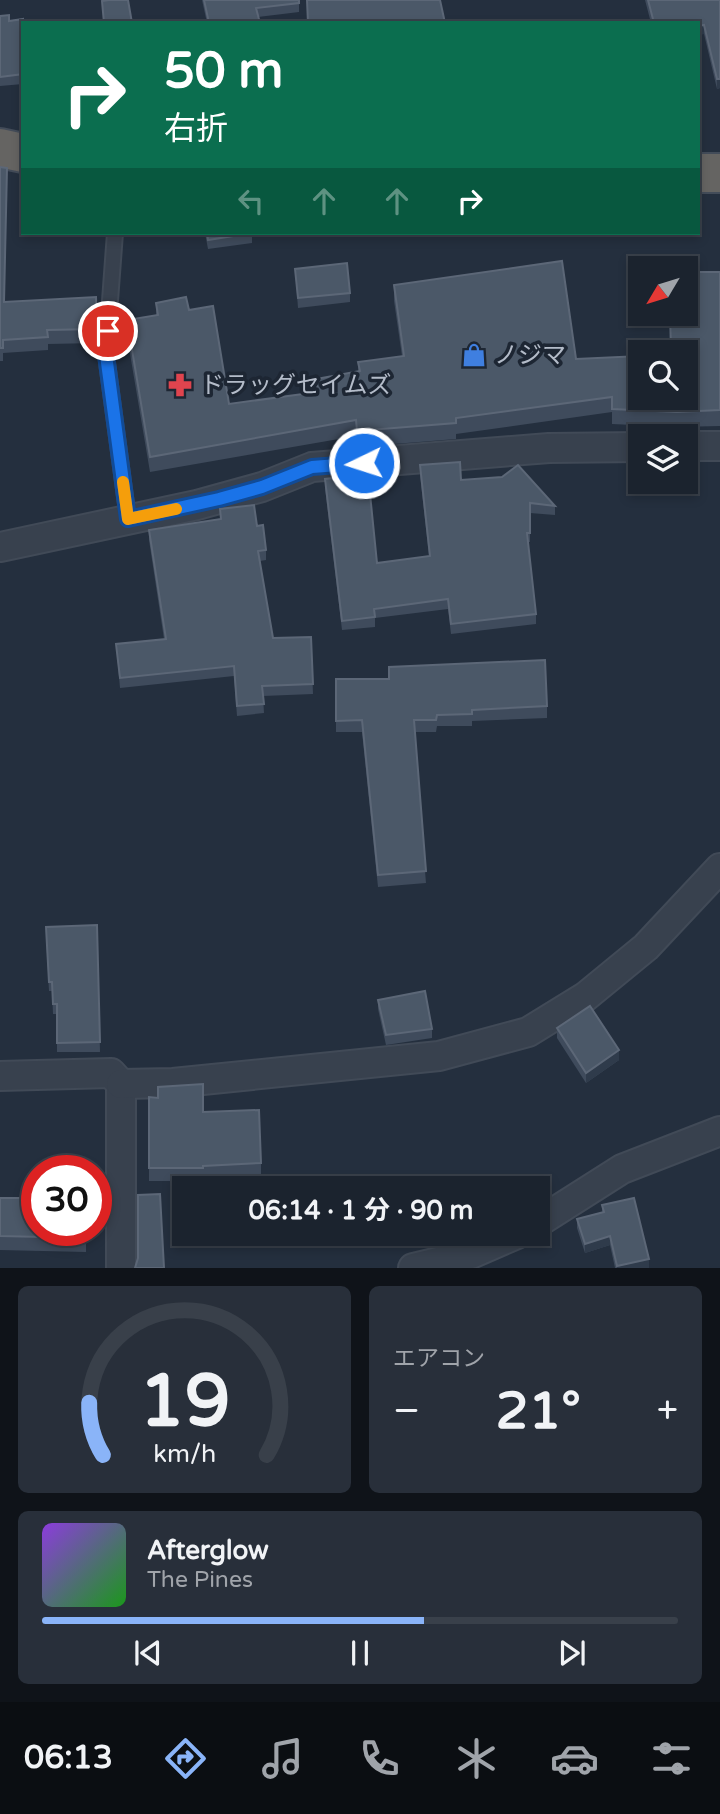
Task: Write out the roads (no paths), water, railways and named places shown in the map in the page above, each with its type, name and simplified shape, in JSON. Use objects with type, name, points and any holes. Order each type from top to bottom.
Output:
[{"type":"highway","points":[[0,148],[21,153]]},
{"type":"highway","points":[[700,173],[720,173]]},
{"type":"street","points":[[698,446],[720,446]]},
{"type":"street","points":[[0,547],[223,498],[262,487],[312,467],[550,448],[628,447]]},
{"type":"street","points":[[121,1084],[173,1083],[439,1056],[528,1032],[585,997],[646,947],[720,868]]},
{"type":"street","points":[[0,1076],[111,1073],[121,1084],[121,1268]]},
{"type":"street","points":[[550,1215],[622,1168],[720,1131]]},
{"type":"street","points":[[413,1268],[471,1254],[489,1246]]},
{"type":"lane","points":[[115,235],[106,355],[128,519]]},
{"type":"place","name":"ノジマ","points":[[474,355]]},
{"type":"place","name":"ドラッグセイムズ","points":[[180,385]]}]
